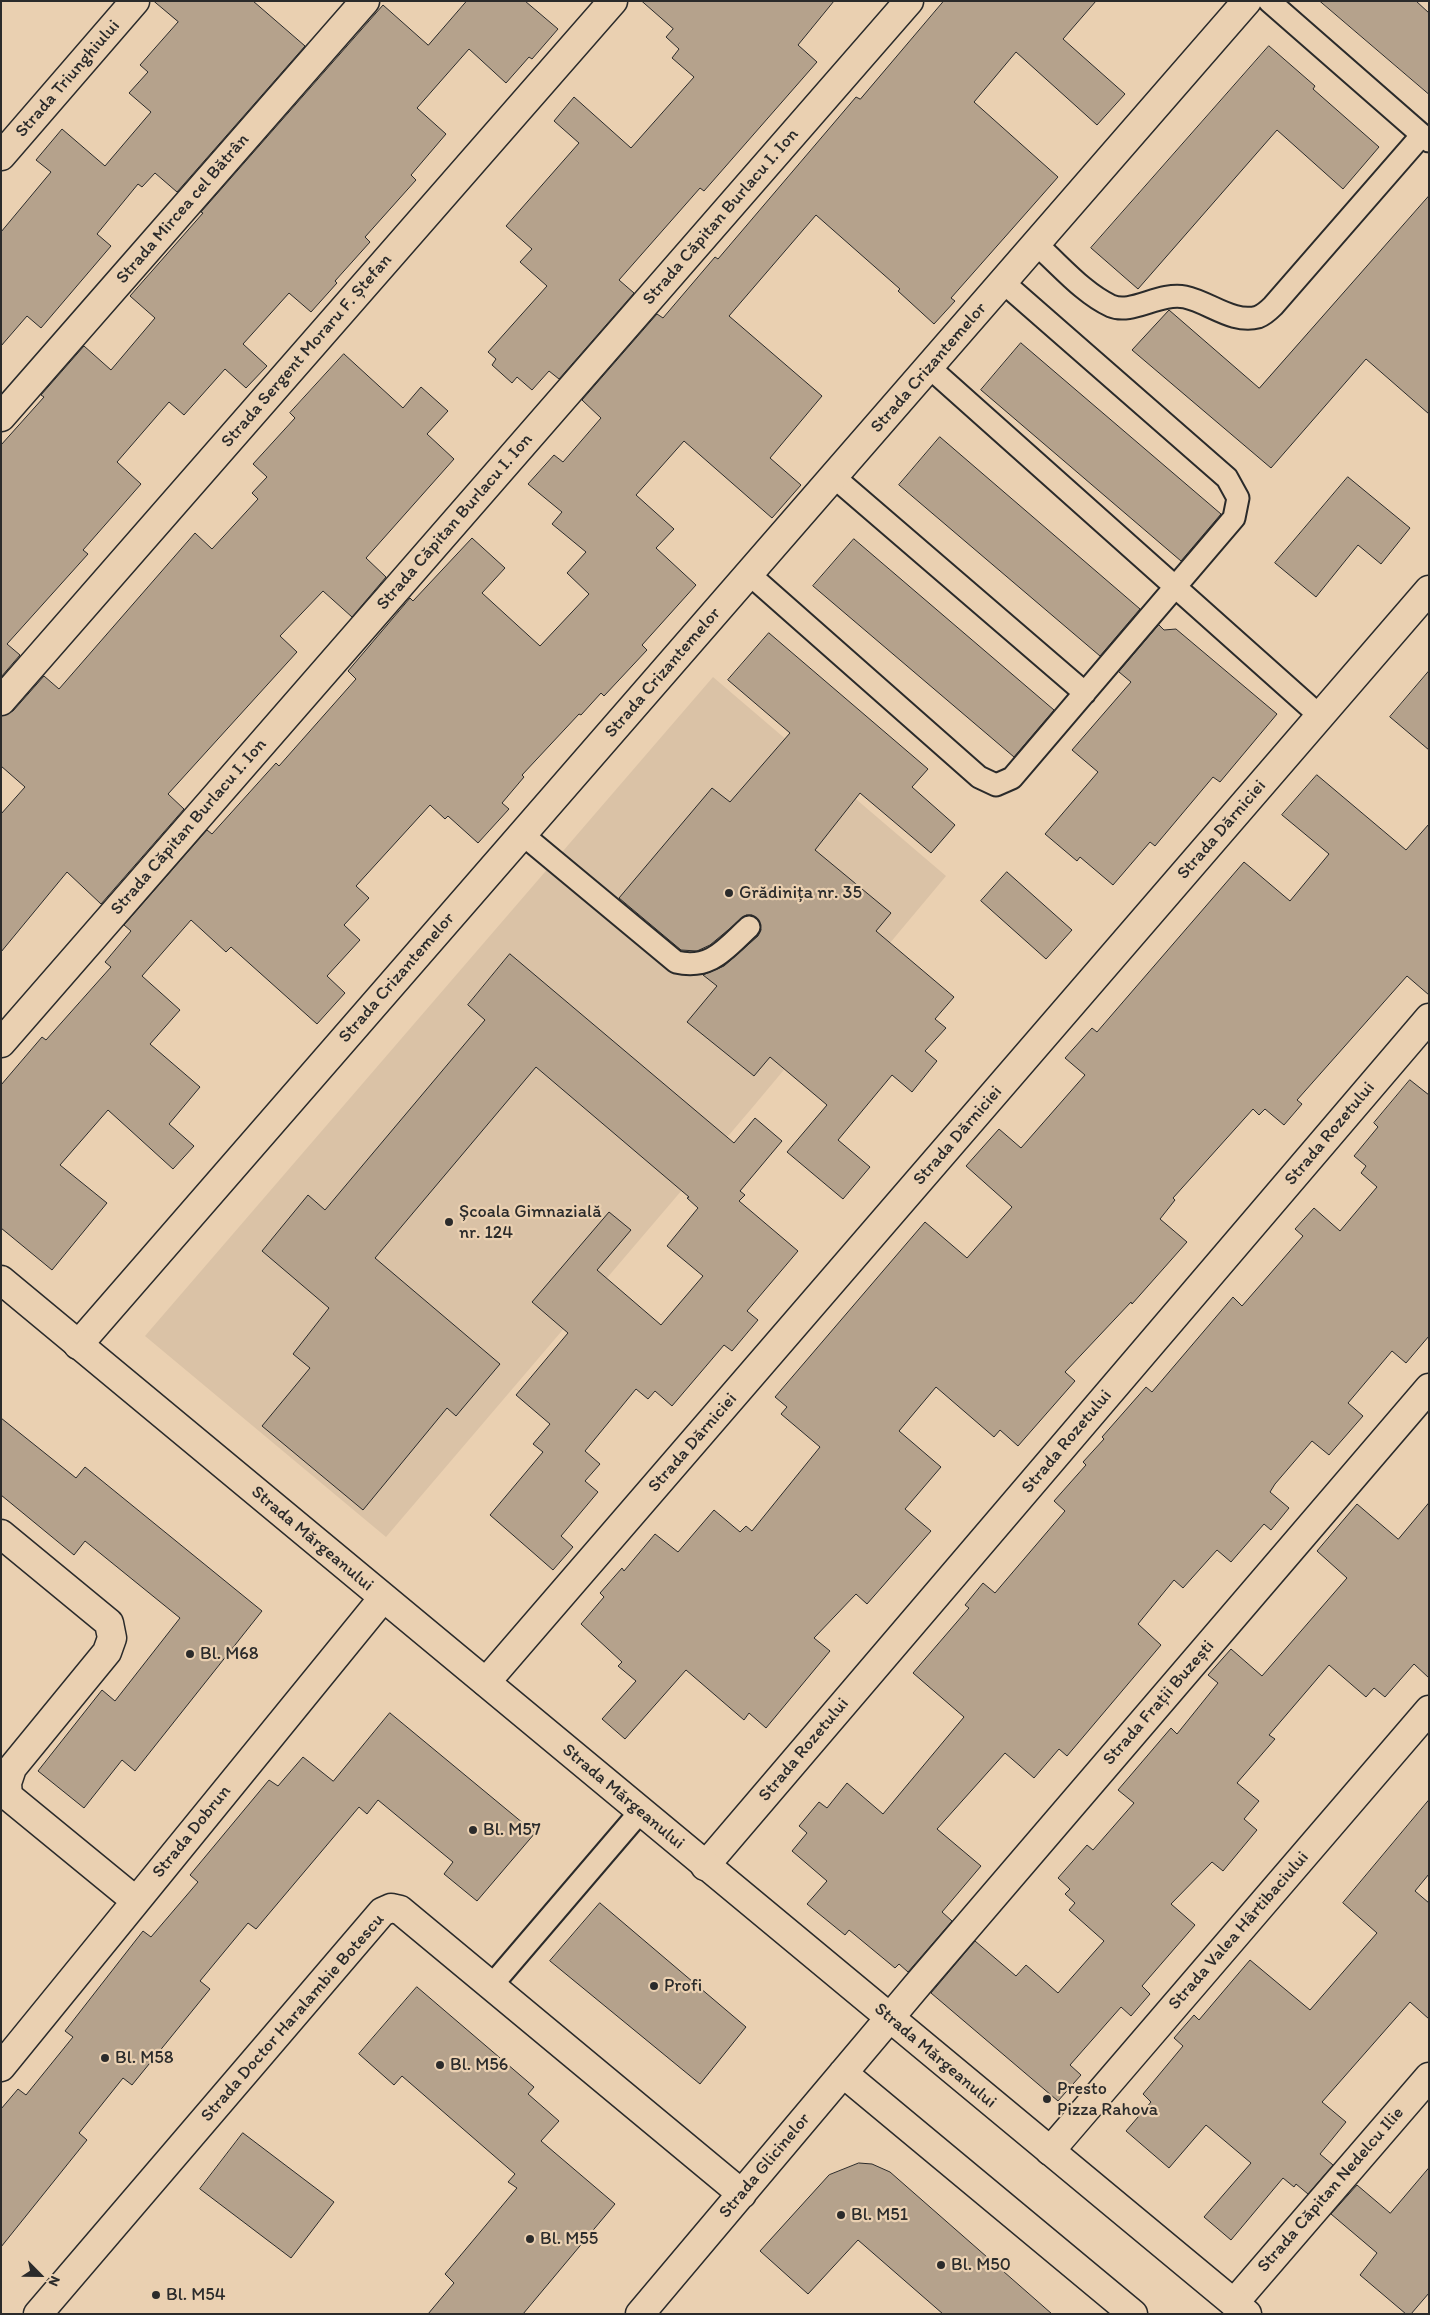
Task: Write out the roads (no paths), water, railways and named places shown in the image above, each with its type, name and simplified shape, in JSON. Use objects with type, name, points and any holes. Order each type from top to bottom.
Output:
[{"type":"street","name":"Strada Triunghiului","points":[[1,156],[136,1]]},
{"type":"street","name":"Strada Mircea cel Bătrân","points":[[1,417],[365,1]]},
{"type":"street","name":"Strada Sergent Moraru F. Ștefan","points":[[1,700],[613,1]]},
{"type":"street","name":"Strada Căpitan Burlacu I. Ion","points":[[1,1043],[910,1]]},
{"type":"street","name":"Strada Crizantemelor","points":[[78,1344],[1004,283],[1247,1]]},
{"type":"street","name":"Strada Dărniciei","points":[[486,1682],[1429,590]]},
{"type":"street","name":"Strada Rozetului","points":[[705,1866],[1429,1018]]},
{"type":"street","name":"Strada Mărgeanului","points":[[1,1280],[1240,2308]]},
{"type":"street","name":"Strada Frații Buzești","points":[[889,2018],[1429,1388]]},
{"type":"street","points":[[1,1534],[109,1623],[112,1638],[107,1652],[12,1768],[7,1783],[8,1796],[136,1901]]},
{"type":"street","name":"Strada Dobrun","points":[[1,2067],[383,1598]]},
{"type":"street","name":"Strada Valea Hârtibaciului","points":[[1050,2151],[1429,1710]]},
{"type":"street","name":"Strada Doctor Haralambie Botescu","points":[[38,2314],[382,1912],[391,1908],[400,1910],[742,2194]]},
{"type":"street","name":"Strada Glicinelor","points":[[640,2314],[889,2018]]},
{"type":"street","points":[[843,2073],[1132,2314]]},
{"type":"street","name":"Strada Căpitan Nedelcu Ilie","points":[[1240,2308],[1429,2077]]},
{"type":"lane","points":[[1037,245],[1098,299],[1113,307],[1130,309],[1152,299],[1184,297],[1241,319],[1259,317],[1273,306],[1425,138],[1269,1]]},
{"type":"lane","points":[[749,574],[979,777],[996,785],[1012,778],[1234,518],[1238,498],[1227,478],[1004,283]]},
{"type":"lane","points":[[930,368],[1320,716]]},
{"type":"lane","points":[[834,477],[1085,693]]},
{"type":"lane","points":[[522,834],[676,962],[691,966],[716,958],[749,927]]},
{"type":"lane","points":[[492,1985],[640,1812]]},
{"type":"place","name":"Grădinița nr. 35","points":[[729,893]]},
{"type":"place","name":"Școala Gimnazială nr. 124","points":[[449,1222]]},
{"type":"place","name":"Bl. M68","points":[[190,1654]]},
{"type":"place","name":"Bl. M57","points":[[473,1830]]},
{"type":"place","name":"Profi","points":[[654,1986]]},
{"type":"place","name":"Bl. M58","points":[[105,2058]]},
{"type":"place","name":"Bl. M56","points":[[440,2065]]},
{"type":"place","name":"Presto Pizza Rahova","points":[[1047,2099]]},
{"type":"place","name":"Bl. M51","points":[[841,2215]]},
{"type":"place","name":"Bl. M55","points":[[530,2239]]},
{"type":"place","name":"Bl. M50","points":[[941,2265]]},
{"type":"place","name":"Bl. M54","points":[[156,2295]]}]
